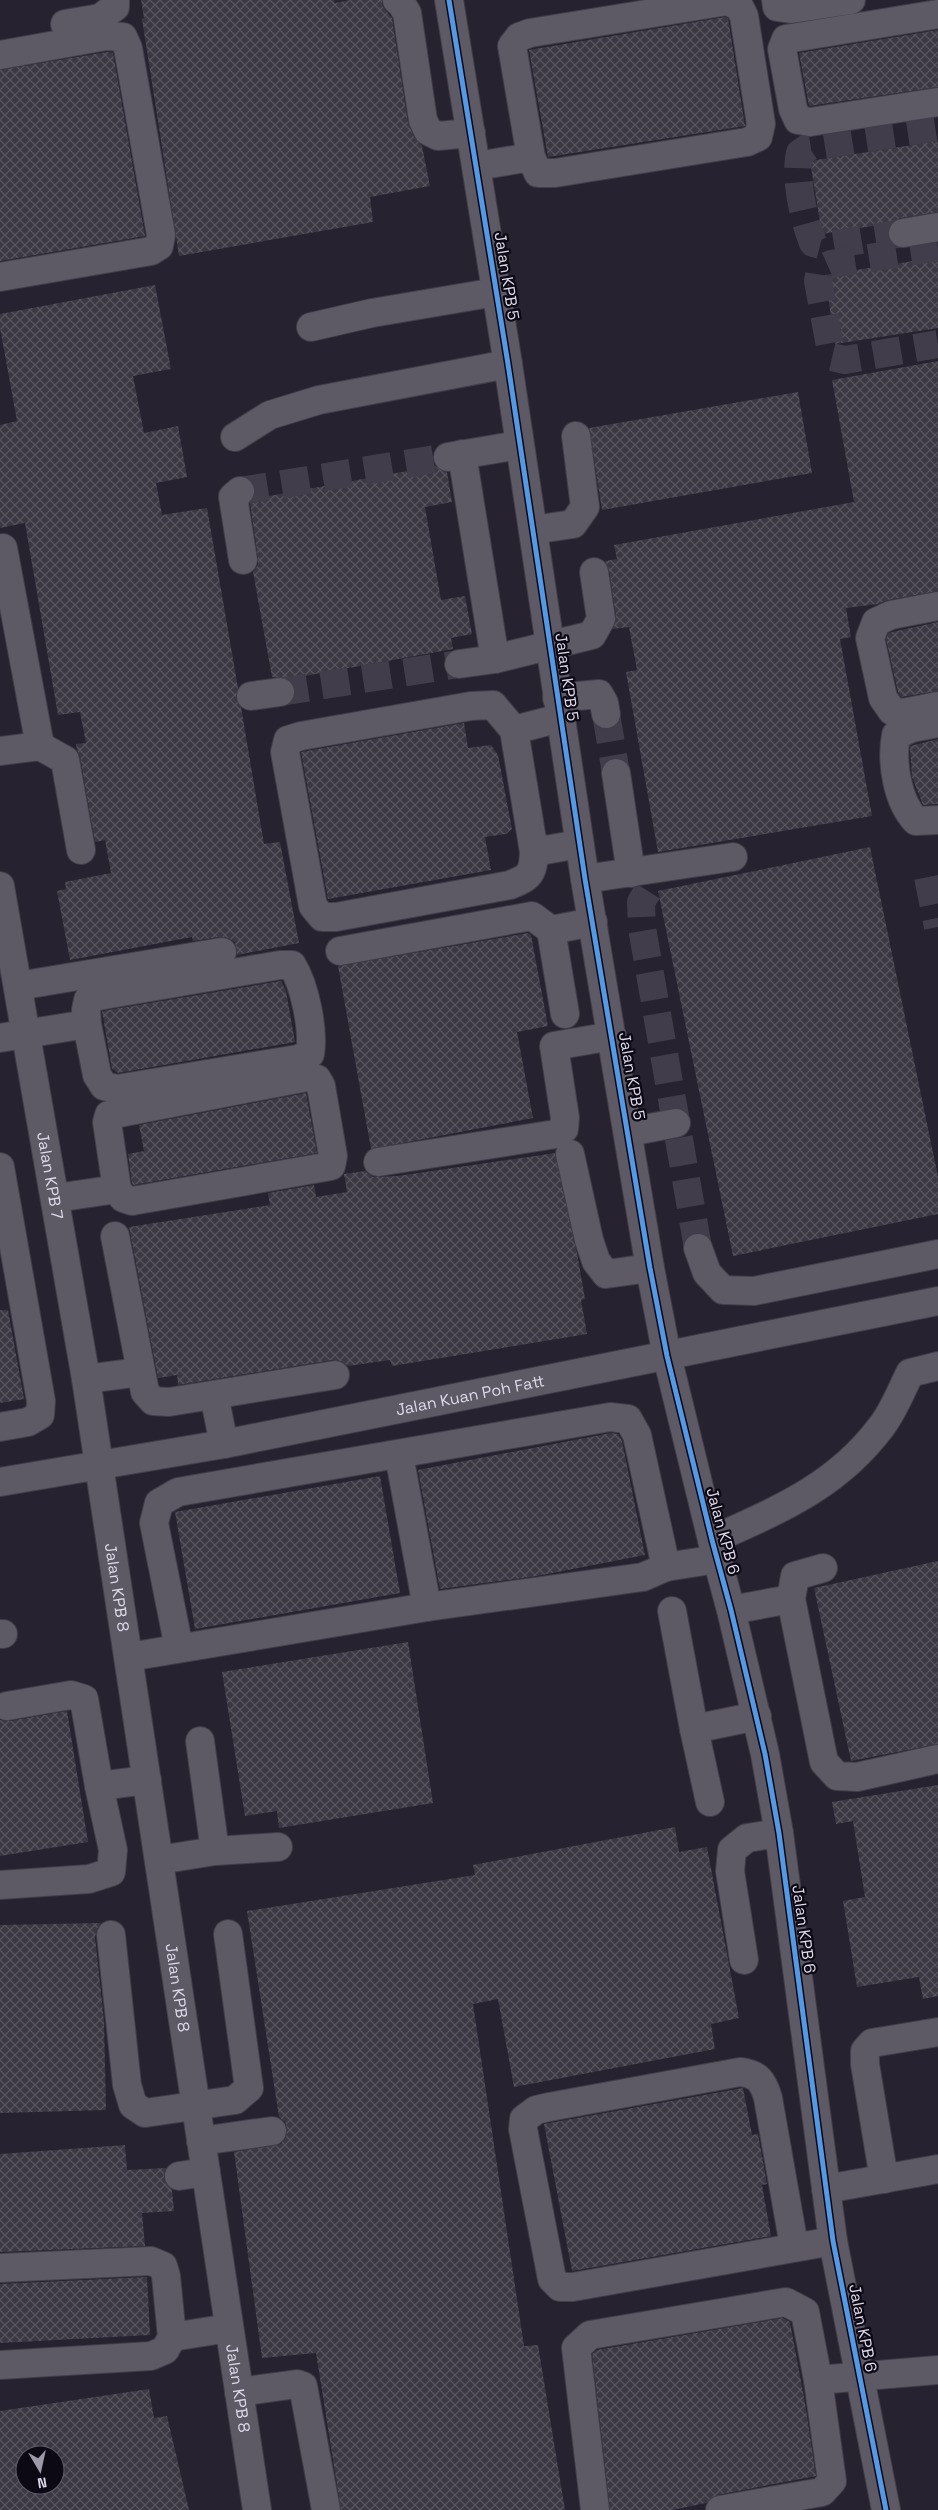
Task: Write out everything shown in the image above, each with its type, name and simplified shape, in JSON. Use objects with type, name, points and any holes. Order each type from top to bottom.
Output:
[{"type":"street","points":[[0,36],[100,18],[115,7],[115,0]]},
{"type":"street","points":[[397,0],[401,3],[406,14],[423,120],[428,131],[438,136],[472,133]]},
{"type":"street","name":"Jalan KPB 5","points":[[449,0],[508,364],[585,879],[629,1132],[650,1268],[667,1356]]},
{"type":"street","points":[[776,0],[777,7],[792,9],[851,0]]},
{"type":"street","points":[[727,2],[739,6],[744,16],[761,124],[758,136],[746,142],[555,173],[538,173],[531,157],[512,46],[519,37],[530,33],[727,2]]},
{"type":"street","points":[[938,14],[786,39],[782,49],[793,109],[798,120],[810,122],[938,102]]},
{"type":"street","points":[[0,55],[106,36],[123,37],[128,48],[161,235],[159,246],[151,251],[0,277]]},
{"type":"street","points":[[477,166],[531,157]]},
{"type":"street","points":[[903,233],[938,228]]},
{"type":"street","points":[[311,327],[372,313],[496,292]]},
{"type":"street","points":[[235,437],[270,415],[319,400],[508,364]]},
{"type":"street","points":[[533,530],[573,524],[585,507],[576,436]]},
{"type":"street","points":[[495,659],[455,456],[519,445]]},
{"type":"street","points":[[240,491],[233,497],[243,560]]},
{"type":"street","points":[[4,548],[40,746]]},
{"type":"street","points":[[459,664],[495,659],[592,635],[601,619],[594,572]]},
{"type":"street","points":[[938,606],[891,615],[876,622],[870,638],[883,698],[892,711],[903,713],[938,706]]},
{"type":"street","points":[[251,696],[280,692]]},
{"type":"street","points":[[514,730],[558,708],[599,694],[604,703],[606,714]]},
{"type":"street","points":[[493,705],[514,730],[534,852],[534,867],[527,878],[510,885],[336,917],[322,917],[313,906],[285,752],[288,740],[301,736],[471,706],[493,705]]},
{"type":"street","points":[[938,723],[912,728],[896,736],[893,749],[898,783],[906,811],[916,821],[938,820]]},
{"type":"street","points":[[0,751],[40,746],[64,760],[81,850]]},
{"type":"street","points":[[616,773],[631,873]]},
{"type":"street","points":[[534,852],[580,844]]},
{"type":"street","points":[[585,879],[733,857]]},
{"type":"street","name":"Jalan KPB 7","points":[[0,886],[56,1198],[98,1465]]},
{"type":"street","points":[[340,951],[532,916],[551,930],[565,1014]]},
{"type":"street","points":[[551,930],[593,922]]},
{"type":"street","points":[[18,986],[222,952]]},
{"type":"street","points":[[280,965],[292,965],[300,977],[312,1040],[310,1054],[298,1058],[117,1090],[104,1086],[97,1075],[87,1024],[88,1000],[98,996],[280,965]]},
{"type":"street","points":[[0,1038],[87,1024]]},
{"type":"street","points":[[378,1162],[556,1134],[564,1129],[565,1118],[554,1046],[612,1036]]},
{"type":"street","points":[[307,1077],[317,1078],[321,1086],[333,1156],[331,1166],[132,1201],[123,1198],[117,1189],[106,1122],[109,1115],[307,1077]]},
{"type":"street","points":[[629,1132],[676,1123]]},
{"type":"street","points":[[570,1154],[589,1240],[596,1261],[606,1274],[650,1268]]},
{"type":"street","points":[[0,1167],[41,1400],[40,1415],[28,1422],[0,1426]]},
{"type":"street","points":[[56,1198],[117,1189]]},
{"type":"street","points":[[115,1236],[140,1372],[145,1392],[153,1401],[169,1402],[335,1375]]},
{"type":"street","points":[[698,1248],[707,1273],[724,1290],[754,1291],[938,1254]]},
{"type":"street","name":"Jalan Kuan Poh Fatt","points":[[0,1482],[224,1444],[938,1302]]},
{"type":"street","name":"Jalan KPB 6","points":[[667,1356],[756,1716],[779,1833],[833,2241],[860,2376],[882,2509]]},
{"type":"street","points":[[129,1657],[427,1607],[643,1578],[714,1549],[792,1504],[841,1471],[882,1426],[910,1373],[938,1366]]},
{"type":"street","points":[[86,1380],[140,1372]]},
{"type":"street","points":[[214,1395],[224,1444]]},
{"type":"street","points":[[179,1648],[154,1523],[159,1503],[178,1492],[610,1417],[628,1418],[637,1435],[666,1567]]},
{"type":"street","points":[[399,1455],[427,1607]]},
{"type":"street","name":"Jalan KPB 8","points":[[98,1465],[129,1657],[257,2510]]},
{"type":"street","points":[[823,1568],[795,1576],[791,1599],[824,1762],[837,1776],[857,1777],[938,1759]]},
{"type":"street","points":[[731,1610],[791,1599]]},
{"type":"street","points":[[672,1610],[694,1729],[710,1802]]},
{"type":"street","points":[[0,1884],[89,1879],[111,1872],[112,1850],[84,1699],[71,1695],[7,1706]]},
{"type":"street","points":[[694,1729],[756,1716]]},
{"type":"street","points":[[200,1741],[215,1851]]},
{"type":"street","points":[[99,1786],[147,1780]]},
{"type":"street","points":[[744,1960],[730,1871],[732,1850],[747,1838],[779,1833]]},
{"type":"street","points":[[159,1860],[215,1851],[278,1847]]},
{"type":"street","points":[[111,1936],[127,2085],[133,2105],[145,2112],[235,2100],[249,2088],[228,1934]]},
{"type":"street","points":[[884,2179],[865,2064],[866,2051],[872,2043],[938,2032]]},
{"type":"street","points":[[794,2246],[768,2098],[764,2082],[752,2073],[740,2072],[550,2107],[536,2110],[524,2119],[522,2129],[552,2279],[560,2287],[573,2287],[794,2246],[833,2241]]},
{"type":"street","points":[[201,2141],[272,2131]]},
{"type":"street","points":[[826,2189],[938,2169]]},
{"type":"street","points":[[179,2176],[206,2172]]},
{"type":"street","points":[[0,2268],[152,2261],[163,2266],[166,2276],[172,2337],[165,2350],[151,2356],[0,2365]]},
{"type":"street","points":[[595,2510],[576,2348],[590,2335],[786,2302],[805,2312],[818,2380],[832,2481],[822,2492],[720,2510]]},
{"type":"street","points":[[172,2337],[229,2328]]},
{"type":"street","points":[[818,2380],[938,2370]]},
{"type":"street","points":[[239,2392],[297,2384],[303,2386],[326,2510]]},
{"type":"building","points":[[141,0],[334,0],[335,3],[350,0],[382,0],[383,7],[392,18],[408,123],[414,137],[422,146],[430,186],[370,197],[373,222],[179,256],[142,19],[144,18]]},
{"type":"building","points":[[728,18],[745,126],[548,157],[529,50]]},
{"type":"building","points":[[938,30],[938,87],[809,106],[799,53]]},
{"type":"building","points":[[107,52],[113,53],[145,236],[0,261],[0,70]]},
{"type":"building","points":[[938,141],[938,212],[900,218],[891,223],[822,234],[810,161]]},
{"type":"building","points":[[938,257],[938,328],[835,344],[825,275]]},
{"type":"building","points":[[155,285],[171,369],[133,376],[144,433],[178,426],[187,477],[156,483],[162,515],[207,508],[238,688],[236,699],[241,707],[264,844],[280,842],[299,943],[237,955],[235,942],[228,938],[219,937],[193,941],[192,937],[70,960],[57,891],[66,889],[65,882],[111,873],[105,840],[95,842],[80,757],[77,750],[76,744],[86,743],[80,712],[58,715],[25,523],[0,528],[0,425],[17,421],[0,328],[0,314]]},
{"type":"building","points":[[938,361],[938,591],[888,600],[878,604],[846,608],[851,637],[840,639],[872,816],[658,852],[626,672],[637,670],[629,627],[613,629],[616,617],[609,570],[605,561],[617,559],[614,545],[854,502],[832,380]]},
{"type":"building","points":[[798,392],[812,473],[602,510],[589,428]]},
{"type":"building","points":[[435,466],[447,472],[452,502],[425,507],[441,600],[465,596],[472,634],[451,638],[453,649],[288,679],[272,677],[253,572],[258,565],[258,558],[250,503],[253,499]]},
{"type":"building","points":[[938,622],[938,691],[901,697],[898,692],[886,639],[888,633]]},
{"type":"building","points":[[464,723],[468,748],[491,745],[498,755],[512,829],[506,834],[485,837],[491,870],[328,899],[301,752]]},
{"type":"building","points":[[938,739],[938,804],[923,805],[912,777],[910,746]]},
{"type":"building","points":[[870,847],[938,1177],[938,1214],[733,1256],[658,891]]},
{"type":"building","points":[[528,933],[531,935],[548,1026],[517,1032],[533,1118],[371,1149],[338,966]]},
{"type":"building","points":[[281,981],[286,991],[295,1042],[118,1073],[112,1069],[102,1011]]},
{"type":"building","points":[[306,1093],[317,1153],[133,1185],[128,1154],[144,1151],[139,1125]]},
{"type":"building","points":[[555,1153],[577,1253],[585,1299],[581,1300],[587,1334],[392,1366],[390,1360],[348,1366],[341,1361],[332,1360],[178,1385],[177,1375],[158,1378],[129,1227],[270,1205],[268,1193],[314,1185],[316,1197],[347,1192],[344,1174],[365,1171],[373,1177],[398,1176]]},
{"type":"building","points":[[0,1310],[8,1310],[24,1399],[0,1403]]},
{"type":"building","points":[[611,1433],[618,1434],[622,1441],[645,1555],[537,1576],[440,1589],[418,1470]]},
{"type":"building","points":[[380,1476],[400,1593],[195,1629],[175,1512]]},
{"type":"building","points":[[938,1561],[938,1744],[851,1761],[814,1588]]},
{"type":"building","points":[[408,1642],[433,1803],[279,1828],[277,1811],[245,1816],[222,1672]]},
{"type":"building","points":[[67,1711],[88,1842],[0,1856],[0,1720],[10,1721]]},
{"type":"building","points":[[938,1785],[938,1996],[923,1999],[919,1977],[857,1987],[843,1901],[865,1897],[853,1821],[836,1824],[832,1802]]},
{"type":"building","points":[[675,1827],[679,1852],[707,1847],[739,2018],[711,2024],[715,2049],[514,2087],[498,1999],[473,2004],[524,2346],[538,2345],[565,2510],[341,2510],[316,2353],[262,2358],[234,2152],[281,2144],[286,2137],[287,2129],[285,2122],[279,2117],[247,1911],[475,1875],[473,1865]]},
{"type":"building","points":[[101,1923],[95,1937],[104,2021],[106,2110],[0,2113],[0,1925]]},
{"type":"building","points":[[743,2088],[752,2135],[758,2134],[767,2184],[762,2185],[771,2236],[572,2271],[544,2124]]},
{"type":"building","points":[[125,2145],[127,2170],[166,2168],[164,2179],[172,2190],[174,2211],[142,2213],[145,2246],[0,2252],[0,2154]]},
{"type":"building","points":[[147,2277],[150,2335],[0,2343],[0,2284]]},
{"type":"building","points":[[783,2318],[790,2322],[816,2476],[717,2495],[706,2503],[672,2510],[610,2510],[592,2354],[597,2350]]},
{"type":"building","points":[[149,2389],[154,2418],[167,2416],[189,2510],[0,2510],[0,2411]]},
{"type":"tunnel","points":[[903,233],[825,246],[813,243],[806,223],[799,186],[798,163],[800,153],[809,147],[938,127]]},
{"type":"tunnel","points":[[938,247],[831,264],[820,269],[818,281],[832,357],[845,360],[938,344]]},
{"type":"tunnel","points":[[240,491],[448,457]]},
{"type":"tunnel","points":[[280,692],[459,664]]},
{"type":"tunnel","points":[[606,714],[616,773]]},
{"type":"tunnel","points":[[928,877],[938,927]]},
{"type":"tunnel","points":[[648,891],[641,902],[642,928],[698,1248]]},
{"type":"cycle path","points":[[449,0],[508,364],[585,879],[650,1268],[667,1356],[765,1754],[779,1833],[833,2241],[886,2510]]}]
